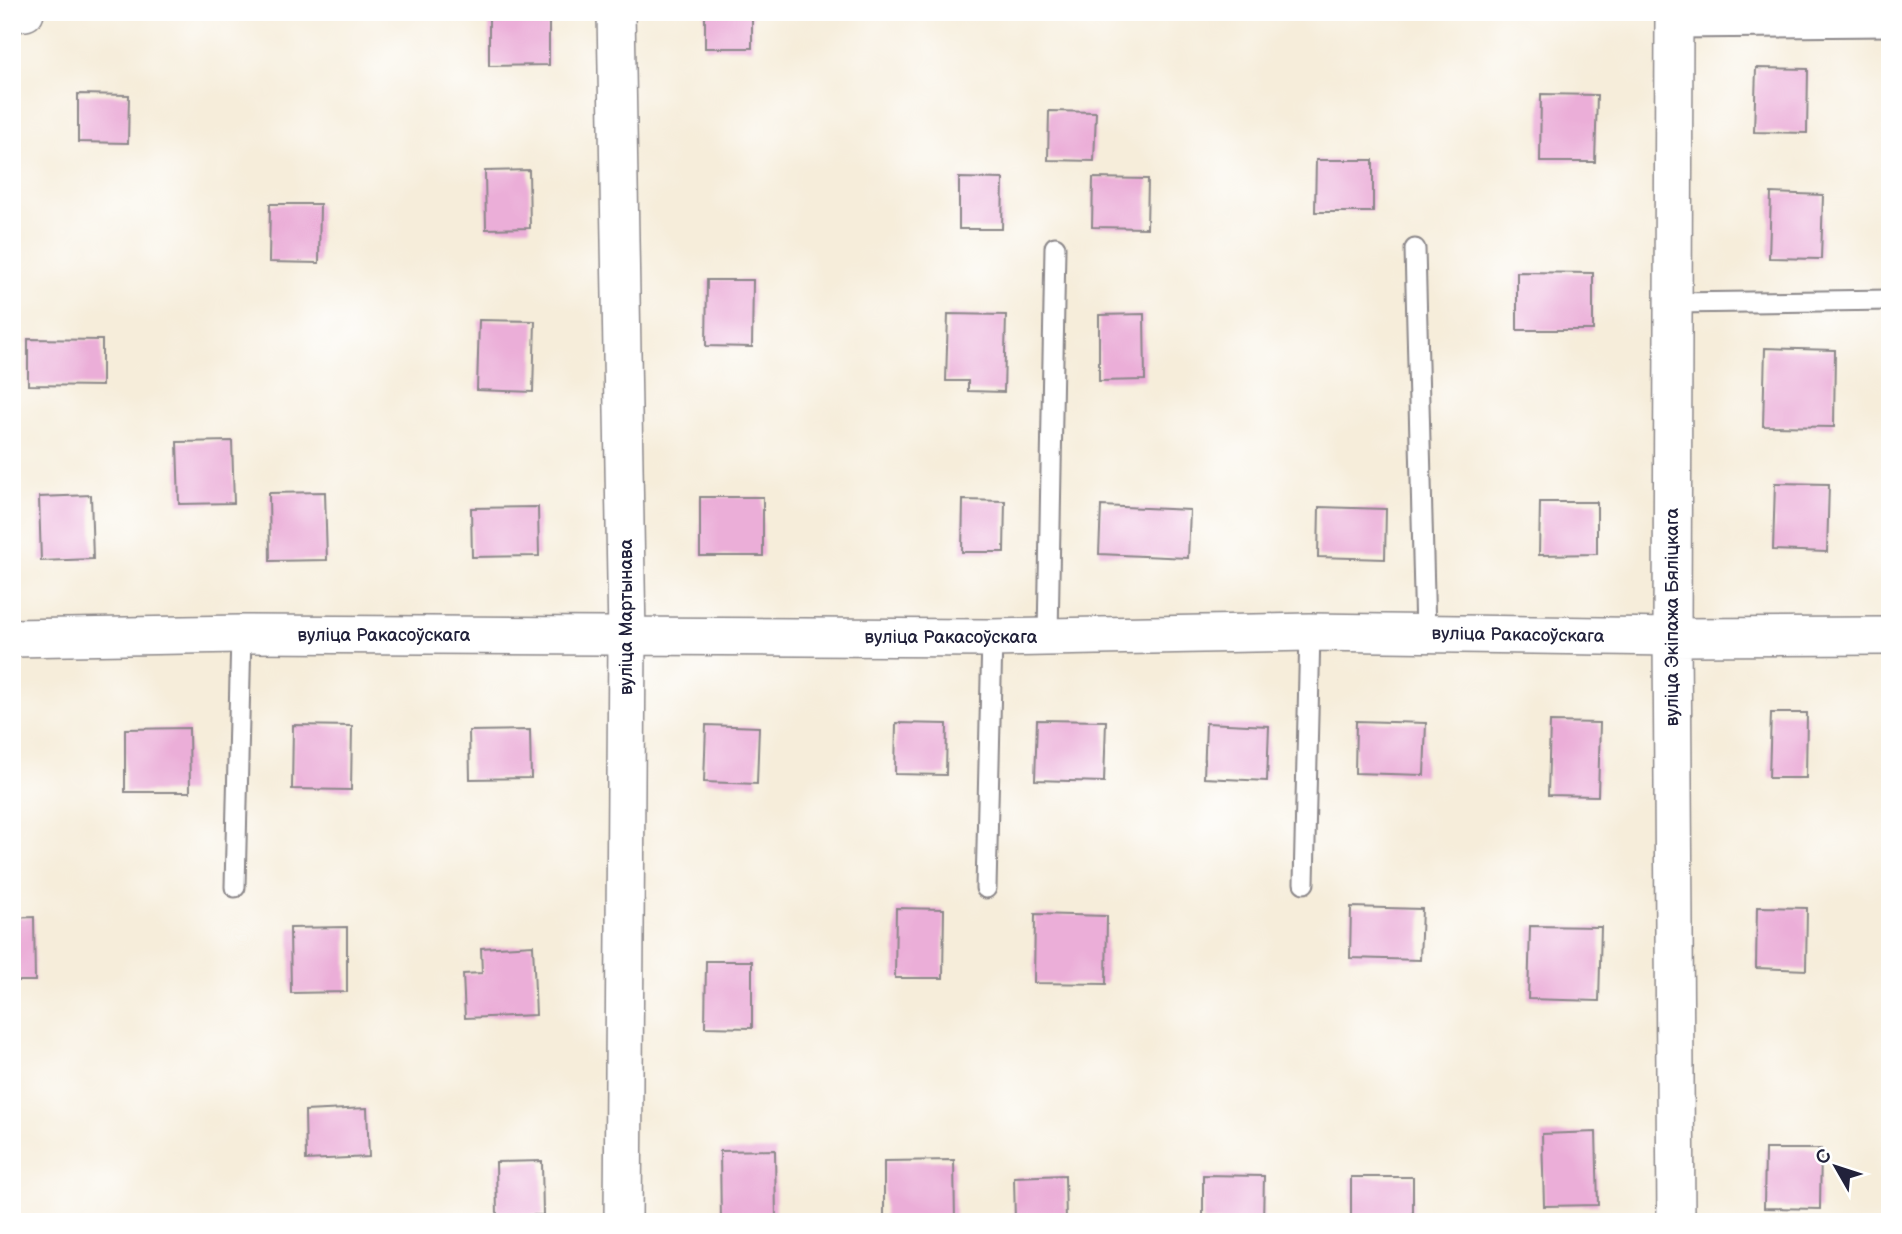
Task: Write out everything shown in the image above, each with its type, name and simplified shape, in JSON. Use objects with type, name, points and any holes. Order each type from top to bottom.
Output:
[{"type":"street","points":[[12,13],[25,12]]},
{"type":"street","name":"вуліца Мартынава","points":[[617,12],[627,637],[623,1222]]},
{"type":"street","name":"вуліца Экіпажа Бяліцкага","points":[[1674,20],[1672,637],[1676,1222]]},
{"type":"street","name":"вуліца Ракасоўскага","points":[[12,638],[241,634],[992,638],[1310,632],[1672,637],[1890,636]]},
{"type":"lane","points":[[1674,20],[1890,26]]},
{"type":"lane","points":[[1048,636],[1055,247]]},
{"type":"lane","points":[[1415,249],[1425,633]]},
{"type":"lane","points":[[1673,303],[1890,300]]},
{"type":"lane","points":[[1304,883],[1310,632]]},
{"type":"lane","points":[[234,887],[241,634]]},
{"type":"lane","points":[[986,888],[992,638]]},
{"type":"building","points":[[705,12],[752,12],[752,48],[705,48]]},
{"type":"building","points":[[1089,12],[1140,12],[1140,19],[1089,20]]},
{"type":"building","points":[[489,18],[549,18],[549,65],[489,66]]},
{"type":"building","points":[[1756,68],[1808,69],[1807,133],[1754,132]]},
{"type":"building","points":[[78,94],[129,95],[128,143],[78,142]]},
{"type":"building","points":[[1541,94],[1597,95],[1595,162],[1540,162]]},
{"type":"building","points":[[1049,111],[1096,112],[1094,161],[1048,160]]},
{"type":"building","points":[[1316,160],[1373,160],[1373,212],[1315,212]]},
{"type":"building","points":[[529,170],[530,228],[486,229],[485,171]]},
{"type":"building","points":[[959,178],[1003,179],[1002,229],[959,229]]},
{"type":"building","points":[[1093,178],[1148,179],[1147,228],[1092,227]]},
{"type":"building","points":[[1771,193],[1823,195],[1821,259],[1769,258]]},
{"type":"building","points":[[270,204],[320,204],[319,263],[269,262]]},
{"type":"building","points":[[1517,272],[1593,273],[1593,330],[1517,330]]},
{"type":"building","points":[[707,280],[753,280],[752,347],[706,346]]},
{"type":"building","points":[[948,314],[1006,315],[1004,392],[968,391],[968,381],[946,381]]},
{"type":"building","points":[[1144,314],[1145,380],[1099,381],[1099,315]]},
{"type":"building","points":[[479,320],[535,321],[533,392],[477,390]]},
{"type":"building","points":[[28,339],[102,340],[102,386],[28,385]]},
{"type":"building","points":[[1765,348],[1835,350],[1834,427],[1763,426]]},
{"type":"building","points":[[232,441],[234,503],[179,504],[177,442]]},
{"type":"building","points":[[1775,483],[1829,484],[1827,552],[1773,550]]},
{"type":"building","points":[[325,492],[327,560],[270,561],[269,493]]},
{"type":"building","points":[[91,495],[93,559],[41,561],[39,497]]},
{"type":"building","points":[[700,497],[763,497],[763,556],[700,556]]},
{"type":"building","points":[[963,500],[1005,501],[1004,552],[962,552]]},
{"type":"building","points":[[1540,502],[1597,502],[1597,554],[1539,555]]},
{"type":"building","points":[[1101,506],[1190,510],[1188,558],[1099,554]]},
{"type":"building","points":[[538,507],[539,556],[472,557],[471,508]]},
{"type":"building","points":[[1319,507],[1386,509],[1385,559],[1318,557]]},
{"type":"building","points":[[1771,713],[1807,713],[1806,778],[1769,778]]},
{"type":"building","points":[[1037,720],[1106,721],[1104,782],[1035,780]]},
{"type":"building","points":[[1356,721],[1426,723],[1424,775],[1355,773]]},
{"type":"building","points":[[1550,722],[1600,723],[1598,796],[1548,795]]},
{"type":"building","points":[[896,723],[947,724],[946,775],[895,774]]},
{"type":"building","points":[[1206,723],[1269,726],[1267,781],[1204,778]]},
{"type":"building","points":[[293,725],[352,726],[351,790],[292,789]]},
{"type":"building","points":[[706,725],[759,727],[757,784],[704,782]]},
{"type":"building","points":[[189,728],[190,792],[125,792],[125,729]]},
{"type":"building","points":[[530,730],[531,778],[470,779],[469,731]]},
{"type":"building","points":[[1351,907],[1422,909],[1420,960],[1350,958]]},
{"type":"building","points":[[1757,907],[1807,908],[1806,970],[1756,968]]},
{"type":"building","points":[[896,908],[944,909],[943,978],[895,978]]},
{"type":"building","points":[[1035,914],[1107,916],[1106,984],[1034,983]]},
{"type":"building","points":[[34,917],[35,981],[12,981],[12,918]]},
{"type":"building","points":[[1530,926],[1601,927],[1599,1001],[1528,999]]},
{"type":"building","points":[[347,927],[347,992],[291,993],[290,928]]},
{"type":"building","points":[[533,945],[536,1015],[465,1018],[463,974],[482,973],[481,948]]},
{"type":"building","points":[[706,961],[752,961],[752,1028],[705,1027]]},
{"type":"building","points":[[367,1108],[369,1157],[306,1160],[305,1111]]},
{"type":"building","points":[[1596,1132],[1598,1205],[1544,1206],[1542,1134]]},
{"type":"building","points":[[1765,1149],[1821,1149],[1820,1209],[1764,1208]]},
{"type":"building","points":[[775,1150],[776,1221],[721,1222],[720,1151]]},
{"type":"building","points":[[954,1160],[955,1222],[884,1221],[884,1161]]},
{"type":"building","points":[[542,1161],[543,1215],[497,1216],[496,1162]]},
{"type":"building","points":[[1065,1175],[1066,1222],[1015,1222],[1014,1177]]},
{"type":"building","points":[[1203,1175],[1264,1176],[1263,1222],[1203,1222]]},
{"type":"building","points":[[1351,1177],[1413,1177],[1413,1222],[1351,1222]]}]
